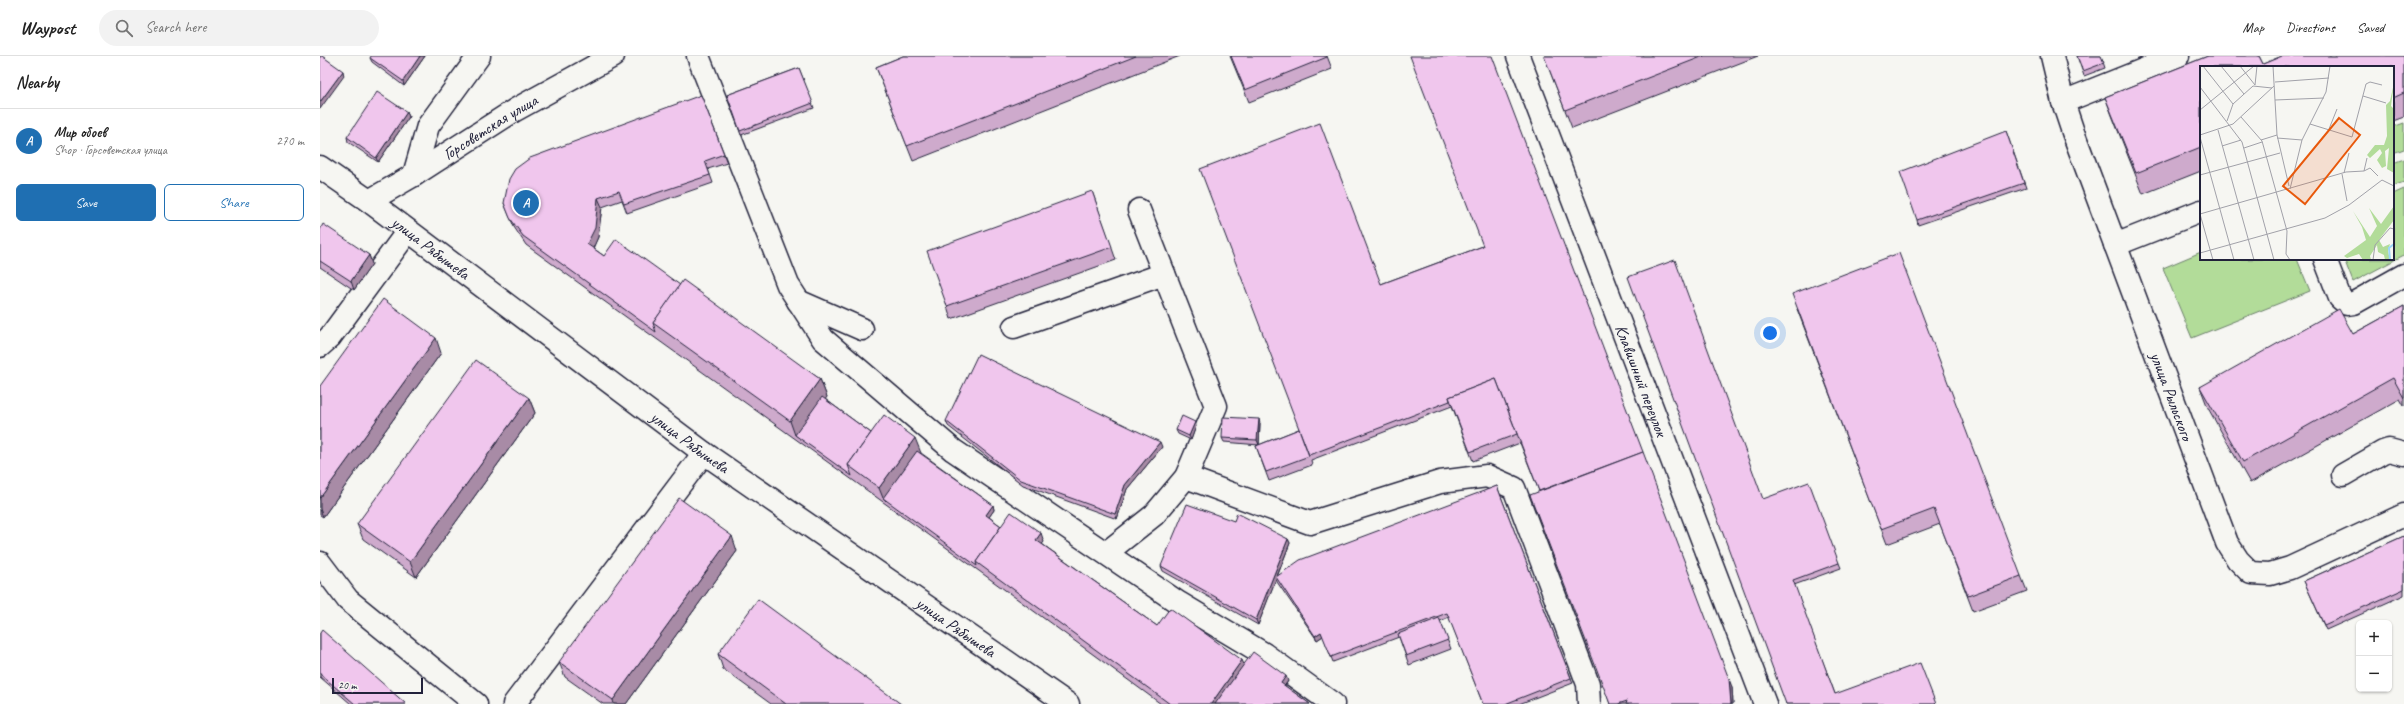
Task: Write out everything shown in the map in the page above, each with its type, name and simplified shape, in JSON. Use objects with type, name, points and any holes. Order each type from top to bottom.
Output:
[{"type":"street","points":[[414,176],[428,126],[479,56]]},
{"type":"street","name":"Горсоветская улица","points":[[369,201],[414,176],[515,110],[613,56]]},
{"type":"street","points":[[698,56],[788,285],[822,339],[953,450],[1179,603],[1264,654],[1333,704]]},
{"type":"street","name":"Клавишный переулок","points":[[1518,56],[1765,704]]},
{"type":"street","name":"улица Рыльского","points":[[2052,56],[2063,102],[2227,543],[2238,560],[2251,573],[2270,574],[2290,568],[2404,515]]},
{"type":"street","points":[[2063,102],[2178,56]]},
{"type":"street","name":"улица Рябышева","points":[[320,167],[369,201],[704,453],[1068,704]]},
{"type":"street","points":[[1106,553],[1154,515],[1186,477],[1216,406],[1139,210]]},
{"type":"street","points":[[2116,245],[2200,211]]},
{"type":"street","points":[[320,346],[330,337],[408,231]]},
{"type":"street","points":[[2325,260],[2340,298],[2347,304],[2354,303],[2404,275]]},
{"type":"street","points":[[1014,327],[1164,274]]},
{"type":"street","points":[[798,301],[862,329]]},
{"type":"street","points":[[2343,475],[2383,452],[2389,450],[2404,454]]},
{"type":"street","points":[[514,704],[704,453]]},
{"type":"street","points":[[1186,477],[1310,523],[1440,482],[1487,476],[1514,488],[1588,684],[1589,704]]},
{"type":"street","points":[[320,563],[348,600],[476,704]]},
{"type":"green space","points":[[2404,123],[2404,149],[2394,153],[2394,127]]},
{"type":"green space","points":[[2404,159],[2404,182],[2394,186],[2394,163]]},
{"type":"green space","points":[[2404,189],[2404,255],[2353,282],[2344,260],[2394,260],[2394,194]]},
{"type":"green space","points":[[2200,252],[2200,260],[2297,260],[2310,291],[2192,338],[2163,268]]},
{"type":"building","points":[[320,56],[343,71],[320,102]]},
{"type":"building","points":[[371,56],[420,56],[403,81],[370,58]]},
{"type":"building","points":[[903,56],[1136,56],[907,146],[876,67]]},
{"type":"building","points":[[1231,56],[1327,56],[1327,57],[1245,90]]},
{"type":"building","points":[[1410,56],[1492,56],[1643,452],[1539,491],[1496,379],[1449,397],[1450,401],[1309,455],[1200,169],[1320,123],[1381,284],[1483,246]]},
{"type":"building","points":[[1544,56],[1704,56],[1565,110]]},
{"type":"building","points":[[2077,56],[2101,56],[2104,63],[2083,71]]},
{"type":"building","points":[[2208,56],[2259,56],[2263,64],[2282,56],[2404,56],[2404,93],[2394,98],[2394,66],[2200,66],[2200,147],[2136,173],[2105,97]]},
{"type":"building","points":[[799,68],[813,103],[740,131],[727,95]]},
{"type":"building","points":[[377,92],[407,112],[376,158],[347,137]]},
{"type":"building","points":[[701,95],[724,154],[705,161],[710,175],[624,204],[619,191],[598,198],[595,228],[587,244],[604,256],[616,239],[680,285],[653,323],[656,332],[523,236],[510,218],[504,203],[509,179],[515,169],[530,158]]},
{"type":"building","points":[[2006,131],[2024,183],[1917,220],[1900,172]]},
{"type":"building","points":[[1092,191],[1112,247],[947,306],[927,251]]},
{"type":"building","points":[[323,224],[369,255],[351,281],[320,261],[320,230]]},
{"type":"building","points":[[1899,253],[2021,576],[1968,596],[1934,509],[1881,529],[1792,294]]},
{"type":"building","points":[[1675,260],[1763,499],[1809,482],[1839,563],[1793,580],[1835,694],[1920,663],[1936,704],[1786,704],[1628,277]]},
{"type":"building","points":[[683,280],[820,379],[790,421],[653,323]]},
{"type":"building","points":[[383,299],[436,338],[320,498],[320,386]]},
{"type":"building","points":[[2404,306],[2404,398],[2393,378],[2243,462],[2200,387],[2339,309],[2353,334]]},
{"type":"building","points":[[978,354],[1160,442],[1125,485],[1115,514],[1021,480],[946,421]]},
{"type":"building","points":[[476,360],[529,398],[410,562],[357,524]]},
{"type":"building","points":[[1496,379],[1517,434],[1470,452],[1449,397]]},
{"type":"building","points":[[822,397],[871,433],[848,465],[852,476],[795,435]]},
{"type":"building","points":[[884,415],[915,438],[879,488],[848,465]]},
{"type":"building","points":[[1182,416],[1195,422],[1189,436],[1176,430]]},
{"type":"building","points":[[1223,417],[1259,419],[1257,440],[1222,438]]},
{"type":"building","points":[[1299,429],[1309,456],[1266,472],[1256,446]]},
{"type":"building","points":[[917,451],[993,505],[986,515],[1001,526],[976,562],[977,566],[883,498]]},
{"type":"building","points":[[1643,452],[1729,679],[1731,704],[1626,704],[1627,701],[1618,704],[1610,704],[1530,495]]},
{"type":"building","points":[[1497,486],[1571,678],[1505,704],[1483,704],[1447,613],[1331,657],[1321,632],[1315,636],[1276,577],[1300,560]]},
{"type":"building","points":[[679,498],[732,536],[613,700],[559,662]]},
{"type":"building","points":[[1187,504],[1234,521],[1237,513],[1288,539],[1256,620],[1161,566]]},
{"type":"building","points":[[1011,512],[1041,533],[1036,540],[1157,626],[1170,608],[1242,660],[1211,704],[1170,704],[976,562]]},
{"type":"building","points":[[2404,536],[2404,589],[2324,625],[2304,581]]},
{"type":"building","points":[[758,599],[901,704],[786,704],[718,654]]},
{"type":"building","points":[[1439,618],[1448,640],[1406,656],[1398,634]]},
{"type":"building","points":[[322,630],[406,704],[355,704],[320,674],[320,633]]},
{"type":"building","points":[[1253,652],[1286,676],[1281,683],[1310,704],[1215,704]]},
{"type":"place","name":"Мир обоев","points":[[526,203]]}]
